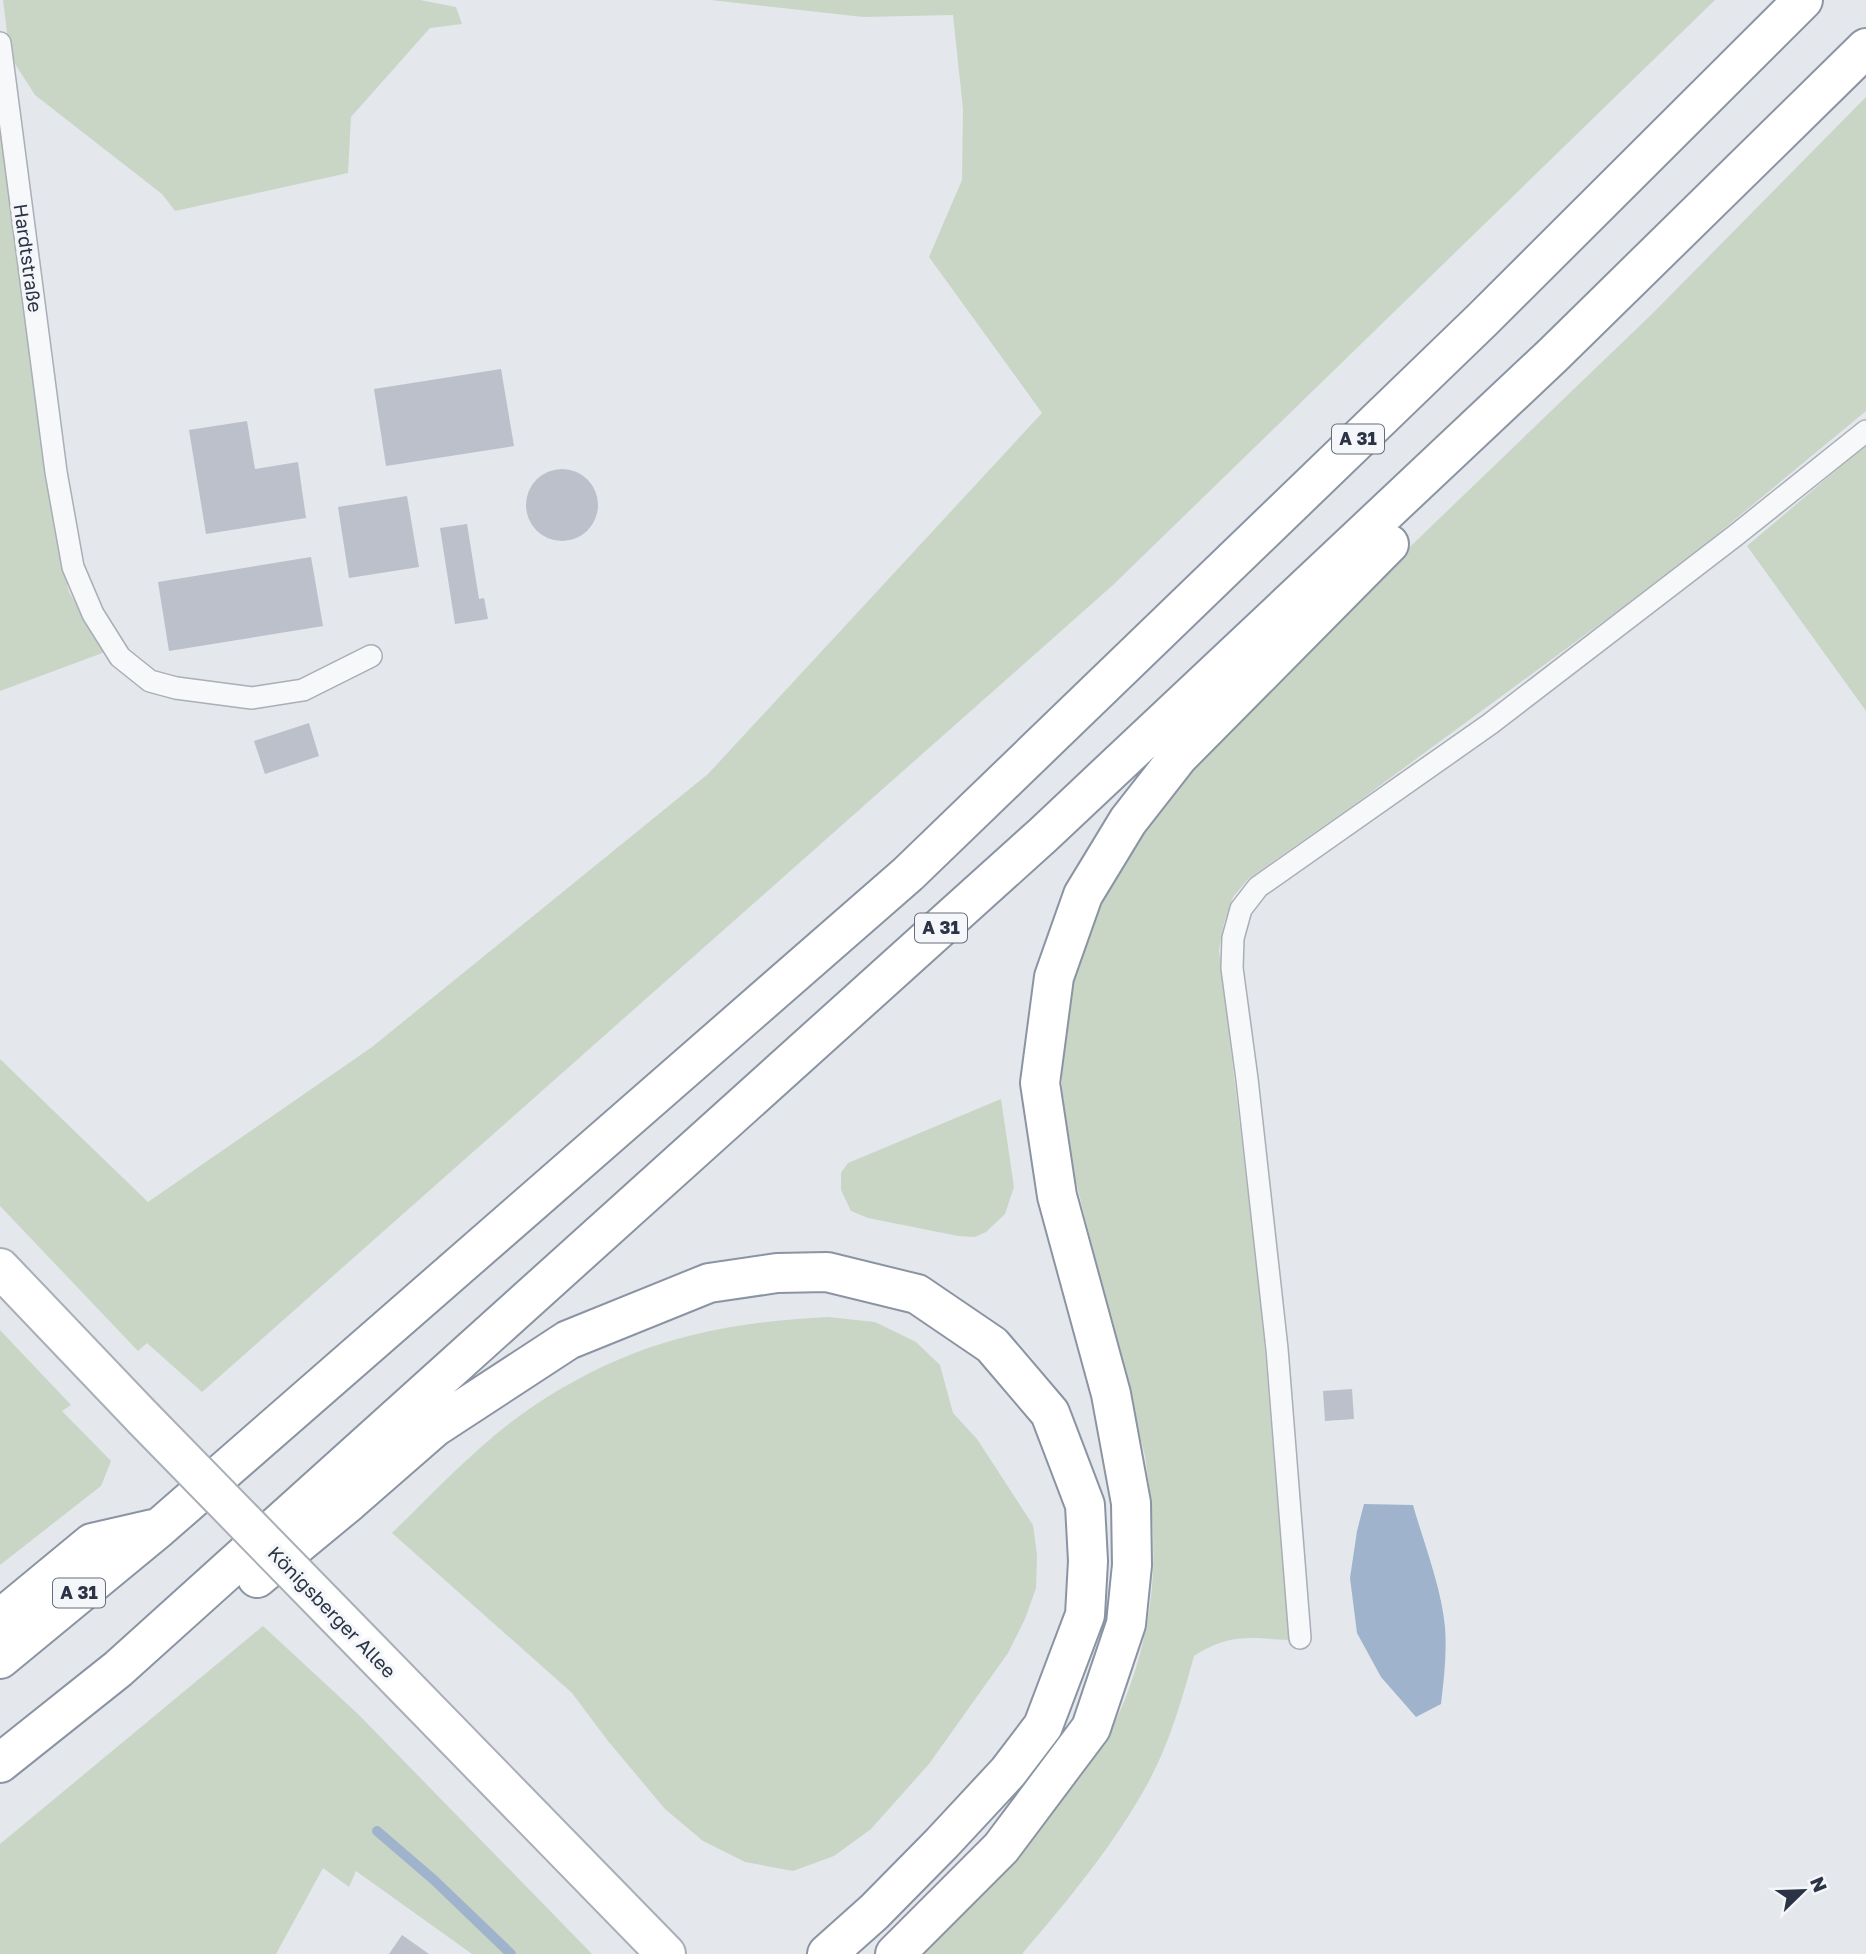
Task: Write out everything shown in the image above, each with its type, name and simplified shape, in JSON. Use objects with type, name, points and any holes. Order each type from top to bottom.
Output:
[{"type":"main road","name":"A 31","points":[[0,1659],[159,1528],[908,874],[1482,320],[1803,0]]},
{"type":"main road","name":"A 31","points":[[0,1763],[118,1670],[1043,835],[1553,355],[1866,48]]},
{"type":"main road","points":[[895,1954],[1000,1848],[1091,1728],[1126,1624],[1132,1565],[1131,1503],[1111,1394],[1057,1196],[1040,1083],[1054,977],[1083,895],[1128,821],[1178,757],[1408,524],[1553,355]]},
{"type":"main road","name":"Königsberger Allee","points":[[0,1268],[666,1954]]},
{"type":"main road","points":[[118,1670],[219,1609],[435,1427],[568,1340],[709,1283],[764,1275],[827,1272],[917,1294],[992,1345],[1050,1413],[1086,1505],[1088,1561],[1085,1615],[1044,1726],[1008,1772],[942,1843],[874,1912],[827,1954]]},
{"type":"main road","points":[[0,1619],[92,1543],[159,1528]]},
{"type":"lane","name":"Hardtstraße","points":[[0,43],[56,472],[73,567],[93,614],[120,657],[150,681],[176,688],[252,698],[303,690],[370,656]]},
{"type":"lane","points":[[1300,1638],[1278,1349],[1247,1079],[1231,968],[1233,938],[1241,909],[1258,887],[1490,724],[1703,561],[1866,431]]},
{"type":"green space","points":[[3,0],[420,0],[456,7],[462,24],[430,28],[351,117],[348,173],[175,211],[162,194],[35,95],[10,56]]},
{"type":"green space","points":[[711,0],[1715,0],[1113,585],[202,1392],[147,1343],[138,1351],[0,1206],[0,1059],[148,1202],[372,1047],[708,774],[1042,413],[929,257],[962,180],[963,109],[953,15],[863,17]]},
{"type":"green space","points":[[1866,97],[1866,411],[1715,536],[1348,809],[1248,879],[1233,897],[1219,950],[1261,1303],[1289,1640],[1230,1640],[1194,1656],[1169,1736],[1136,1804],[1090,1871],[1022,1954],[925,1954],[1027,1843],[1093,1759],[1125,1700],[1136,1668],[1147,1620],[1152,1586],[1153,1549],[1152,1511],[1145,1456],[1071,1162],[1062,1088],[1061,1035],[1077,952],[1118,857],[1206,743],[1652,314]]},
{"type":"green space","points":[[0,109],[57,543],[69,592],[105,652],[0,691]]},
{"type":"green space","points":[[1866,445],[1866,711],[1747,546]]},
{"type":"green space","points":[[1001,1099],[1014,1187],[1005,1214],[986,1232],[975,1237],[958,1236],[868,1218],[851,1211],[841,1190],[841,1173],[848,1163]]},
{"type":"green space","points":[[828,1317],[875,1322],[916,1342],[940,1365],[953,1413],[977,1439],[1033,1525],[1037,1555],[1036,1588],[1025,1619],[1008,1653],[929,1764],[871,1829],[834,1856],[793,1871],[745,1862],[703,1841],[665,1809],[572,1693],[392,1533],[461,1466],[515,1419],[571,1383],[605,1366],[640,1351],[711,1331],[748,1324]]},
{"type":"green space","points":[[0,1330],[71,1405],[62,1411],[111,1461],[101,1486],[0,1565]]},
{"type":"green space","points":[[263,1626],[358,1714],[592,1954],[472,1954],[356,1871],[349,1887],[323,1868],[276,1954],[0,1954],[0,1844]]},
{"type":"water","points":[[1364,1504],[1413,1505],[1440,1596],[1446,1647],[1441,1704],[1416,1717],[1381,1677],[1357,1633],[1350,1578]]},
{"type":"building","points":[[501,369],[514,446],[386,466],[374,389]]},
{"type":"building","points":[[247,421],[255,469],[298,462],[306,518],[206,534],[189,430]]},
{"type":"building","points":[[562,469],[582,475],[592,485],[598,505],[592,525],[582,535],[562,541],[542,535],[532,525],[526,505],[532,485],[542,475]]},
{"type":"building","points":[[407,496],[419,567],[349,578],[338,507]]},
{"type":"building","points":[[467,524],[479,599],[484,598],[488,619],[455,624],[440,528]]},
{"type":"building","points":[[311,557],[323,626],[169,651],[158,582]]},
{"type":"building","points":[[309,723],[319,756],[265,774],[254,741]]},
{"type":"building","points":[[1352,1389],[1354,1419],[1325,1421],[1323,1391]]},
{"type":"building","points":[[402,1935],[429,1954],[389,1954]]},
{"type":"waterway","points":[[377,1831],[434,1880],[511,1954]]}]
